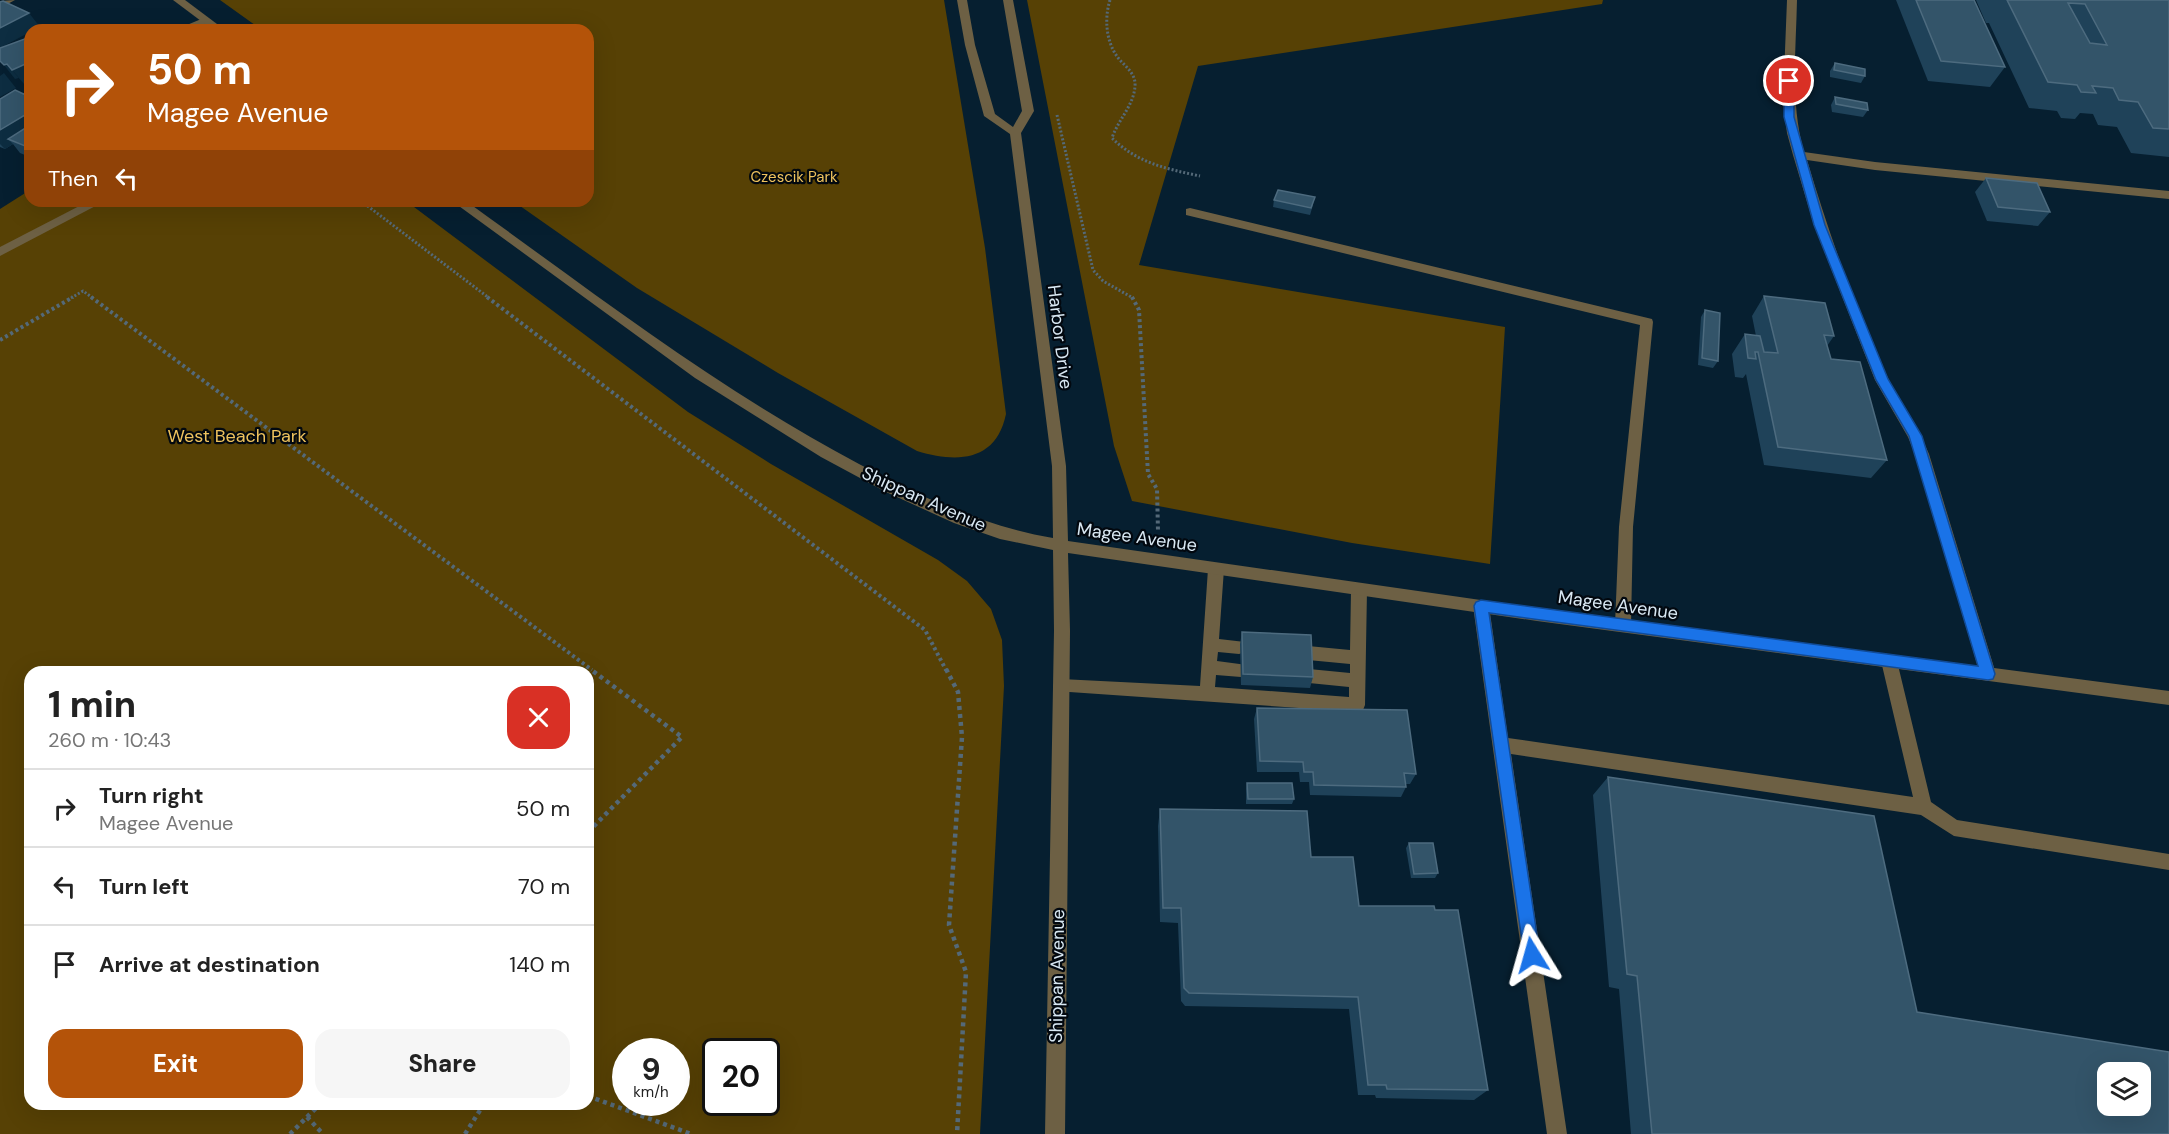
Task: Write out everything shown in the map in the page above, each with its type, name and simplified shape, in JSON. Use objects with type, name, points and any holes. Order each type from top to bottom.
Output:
[{"type":"street","points":[[0,5],[10,0]]},
{"type":"street","points":[[178,0],[212,24]]},
{"type":"street","points":[[963,0],[970,45],[990,116],[1015,133],[1028,111],[1008,0]]},
{"type":"street","points":[[1792,0],[1789,117],[1799,155],[1820,225],[1882,380],[1915,436],[1922,454],[1988,674]]},
{"type":"street","points":[[196,24],[206,20]]},
{"type":"street","points":[[0,108],[24,96]]},
{"type":"street","name":"Harbor Drive","points":[[1015,133],[1059,466],[1062,546]]},
{"type":"street","points":[[1799,155],[1875,166],[2169,195]]},
{"type":"street","points":[[0,252],[87,207]]},
{"type":"street","name":"Shippan Avenue","points":[[466,207],[678,357],[751,407],[830,456],[961,519],[1007,535],[1062,546],[1055,1134]]},
{"type":"street","points":[[1190,212],[1647,322],[1626,527],[1623,625]]},
{"type":"street","name":"Magee Avenue","points":[[1062,546],[1359,590],[2169,698]]},
{"type":"street","points":[[1208,694],[1216,569]]},
{"type":"street","points":[[1061,686],[1357,705],[1359,590]]},
{"type":"street","points":[[1481,606],[1557,1134]]},
{"type":"street","points":[[1211,645],[1239,647]]},
{"type":"street","points":[[1308,653],[1358,658]]},
{"type":"street","points":[[1889,661],[1924,807]]},
{"type":"street","points":[[1210,667],[1240,670]]},
{"type":"street","points":[[1309,676],[1357,681]]},
{"type":"street","points":[[1502,745],[1924,807],[1954,828],[2169,862]]},
{"type":"path","points":[[1110,0],[1106,10],[1106,27],[1115,55],[1133,75],[1135,87],[1112,138],[1123,150],[1140,161],[1200,176]]},
{"type":"path","points":[[1056,109],[1093,270],[1104,281],[1132,296],[1139,310],[1148,474],[1157,489],[1158,560]]},
{"type":"path","points":[[369,207],[925,630],[958,692],[962,737],[949,925],[966,972],[957,1134]]},
{"type":"path","points":[[0,340],[83,291],[587,666]]},
{"type":"path","points":[[594,671],[682,737],[594,826]]},
{"type":"path","points":[[594,1098],[691,1134]]},
{"type":"path","points":[[290,1134],[314,1110]]},
{"type":"path","points":[[465,1134],[480,1110]]},
{"type":"path","points":[[307,1117],[323,1134]]},
{"type":"green space","name":"Czescik Park","points":[[220,0],[944,0],[985,248],[1006,414],[1001,430],[994,442],[973,455],[946,457],[917,451],[778,373],[637,288],[522,207],[594,207],[594,24],[254,24]]},
{"type":"green space","points":[[1027,0],[1603,0],[1602,4],[1198,66],[1139,265],[1505,327],[1490,564],[1352,543],[1132,501],[1114,446]]},
{"type":"green space","name":"West Beach Park","points":[[24,194],[24,207],[414,207],[688,412],[771,464],[938,560],[967,581],[991,609],[1002,640],[1004,686],[980,1134],[0,1134],[0,209]]},
{"type":"building","points":[[1916,0],[1974,0],[2005,67],[1941,61]]},
{"type":"building","points":[[2007,0],[2169,0],[2169,129],[2153,128],[2138,102],[2119,100],[2113,88],[2092,86],[2096,93],[2081,92],[2077,85],[2048,82]],"holes":[[[2068,3],[2085,4],[2107,45],[2090,43]]]},
{"type":"building","points":[[3,1],[29,13],[0,28],[0,2]]},
{"type":"building","points":[[24,39],[24,65],[12,70],[7,64],[4,65],[0,61],[0,48]]},
{"type":"building","points":[[1835,63],[1865,69],[1865,76],[1834,70]]},
{"type":"building","points":[[15,90],[24,94],[24,116],[0,130],[0,99]]},
{"type":"building","points":[[1835,97],[1867,103],[1868,110],[1836,104]]},
{"type":"building","points":[[24,129],[24,146],[8,139]]},
{"type":"building","points":[[1986,178],[2037,183],[2050,212],[1998,207]]},
{"type":"building","points":[[1278,190],[1315,197],[1311,208],[1274,200]]},
{"type":"building","points":[[1764,296],[1825,303],[1834,336],[1824,335],[1831,359],[1860,362],[1887,460],[1778,447],[1758,352],[1755,352],[1756,359],[1748,358],[1745,334],[1760,336],[1764,352],[1778,353]]},
{"type":"building","points":[[1705,310],[1720,313],[1718,361],[1702,358]]},
{"type":"building","points":[[1242,632],[1311,635],[1313,677],[1243,674]]},
{"type":"building","points":[[1257,708],[1407,710],[1416,774],[1404,773],[1406,787],[1314,785],[1313,772],[1304,772],[1303,762],[1260,761]]},
{"type":"building","points":[[1608,777],[1874,816],[1917,1012],[2169,1052],[2169,1134],[1652,1134],[1637,976],[1627,974]]},
{"type":"building","points":[[1247,783],[1292,783],[1294,799],[1248,799]]},
{"type":"building","points":[[1160,809],[1307,811],[1311,857],[1353,857],[1359,906],[1434,906],[1435,910],[1458,910],[1488,1090],[1387,1089],[1386,1085],[1368,1085],[1358,997],[1189,993],[1184,988],[1181,908],[1163,908]]},
{"type":"building","points":[[1409,843],[1433,843],[1438,873],[1414,874]]},
{"type":"route","points":[[1532,955],[1481,606],[1988,674],[1929,475],[1915,436],[1882,380],[1820,225],[1789,117],[1789,81]]}]
